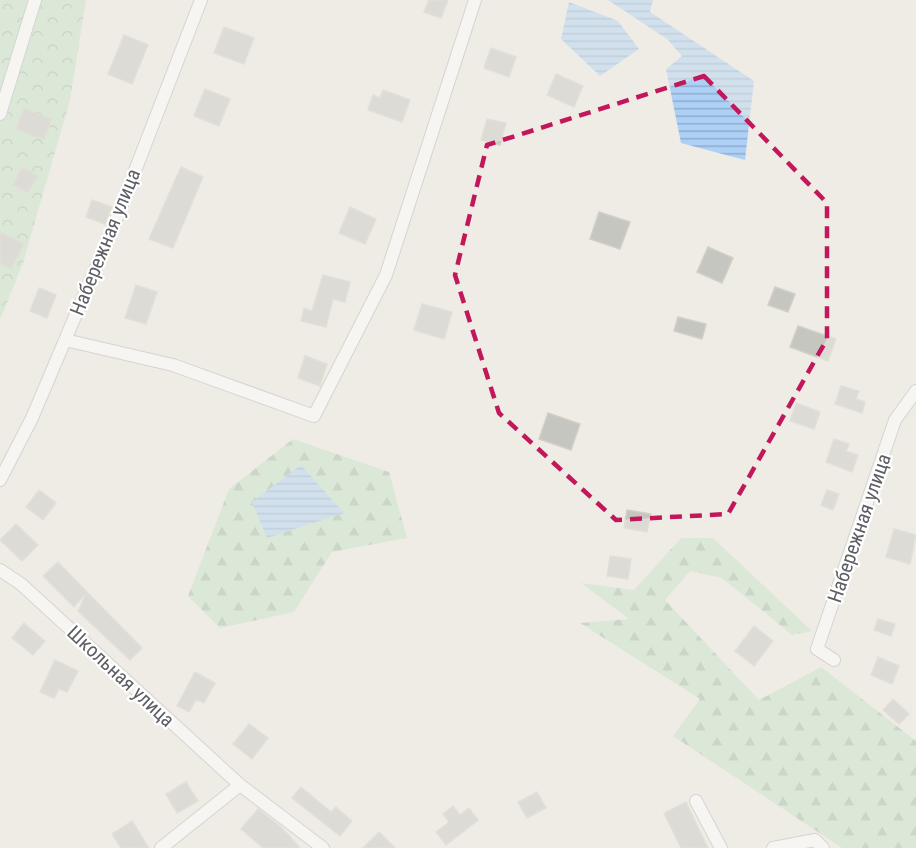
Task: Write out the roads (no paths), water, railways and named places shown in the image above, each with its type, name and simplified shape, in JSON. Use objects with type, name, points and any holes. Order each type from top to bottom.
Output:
[{"type":"street","points":[[0,114],[35,0]]},
{"type":"street","name":"Набережная улица","points":[[0,480],[32,418],[116,220],[201,0]]},
{"type":"street","points":[[65,340],[173,365],[314,416],[386,275],[475,0]]},
{"type":"street","name":"Набережная улица","points":[[834,660],[817,649],[895,420],[916,391]]},
{"type":"street","name":"Школьная улица","points":[[0,570],[21,584],[240,785],[323,848]]},
{"type":"street","points":[[161,848],[240,785]]},
{"type":"street","points":[[696,801],[721,848]]},
{"type":"street","points":[[773,848],[815,840],[823,848]]},
{"type":"water","points":[[608,0],[653,0],[650,12],[754,81],[745,160],[681,143],[666,69],[682,56],[667,39]]},
{"type":"water","points":[[569,2],[618,21],[639,49],[600,76],[561,39]]},
{"type":"water","points":[[301,465],[344,513],[267,538],[252,502]]}]
